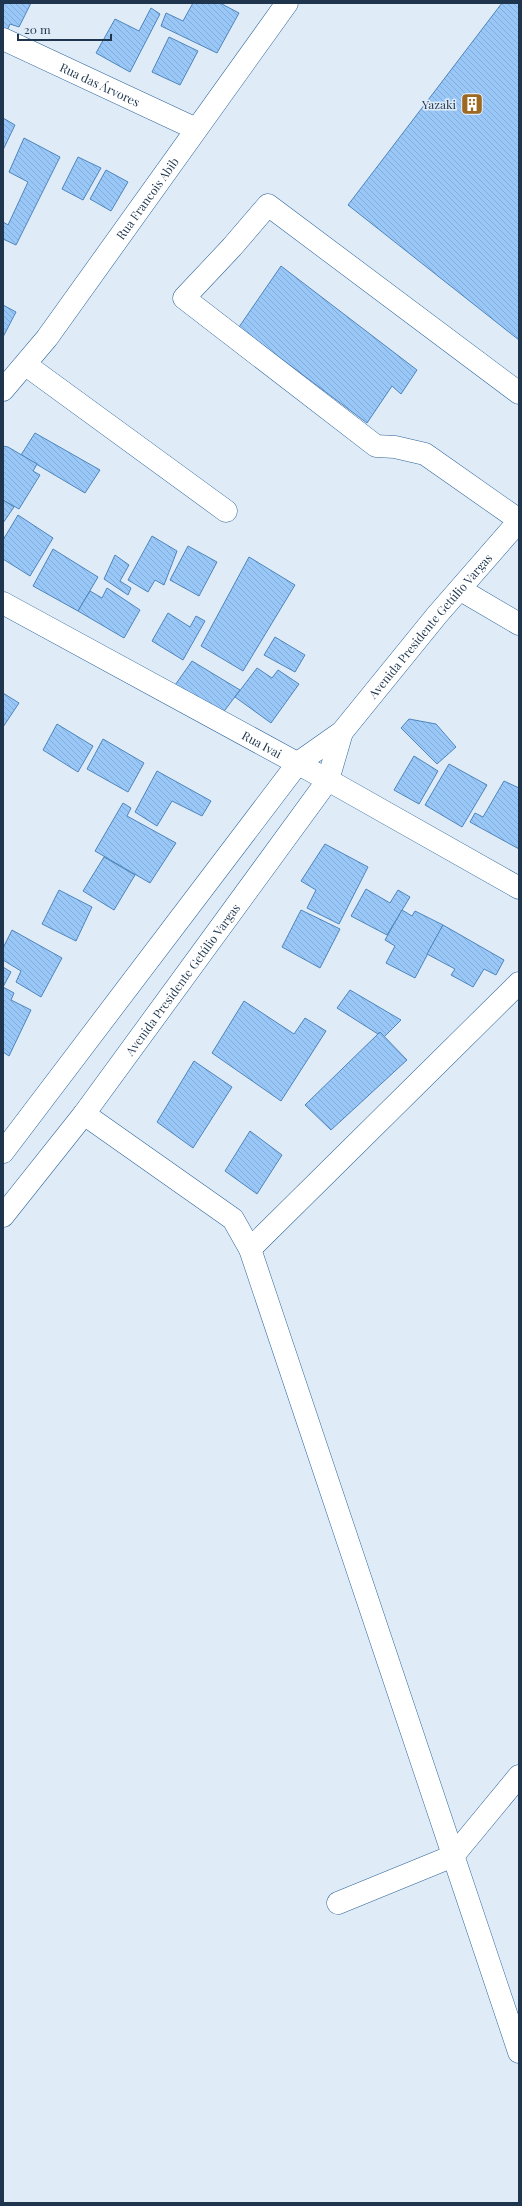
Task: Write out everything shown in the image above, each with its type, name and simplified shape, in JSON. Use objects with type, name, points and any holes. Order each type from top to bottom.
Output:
[{"type":"street","name":"Rua Francois Abib","points":[[3,390],[26,365],[287,3]]},
{"type":"street","name":"Rua das Árvores","points":[[3,39],[196,129]]},
{"type":"street","points":[[519,393],[268,205],[232,247],[184,298],[376,446],[395,447],[425,454],[519,521]]},
{"type":"street","points":[[26,365],[226,511]]},
{"type":"street","name":"Avenida Presidente Getúlio Vargas","points":[[3,1152],[298,763],[342,732],[437,615],[461,590],[519,521]]},
{"type":"street","points":[[461,590],[519,624]]},
{"type":"street","name":"Rua Ivai","points":[[3,603],[298,763],[519,888]]},
{"type":"street","name":"Avenida Presidente Getúlio Vargas","points":[[3,1216],[84,1114],[328,780],[342,732]]},
{"type":"street","points":[[250,1249],[519,983]]},
{"type":"street","points":[[84,1114],[233,1219],[250,1249],[519,2052]]},
{"type":"street","points":[[338,1903],[453,1856],[519,1776]]},
{"type":"building","points":[[3,3],[31,3],[19,27],[10,24],[7,31],[3,29]]},
{"type":"building","points":[[193,3],[220,3],[239,13],[217,53],[161,26],[166,13],[183,21]]},
{"type":"building","name":"Yazaki","points":[[502,3],[519,3],[519,340],[348,205]]},
{"type":"building","points":[[151,8],[160,14],[130,72],[96,53],[115,19],[139,31]]},
{"type":"building","points":[[169,37],[198,51],[180,85],[152,72]]},
{"type":"building","points":[[3,118],[15,125],[3,150]]},
{"type":"building","points":[[24,138],[60,157],[16,245],[3,239],[3,222],[8,225],[28,182],[9,172]]},
{"type":"building","points":[[78,157],[101,168],[83,200],[62,189]]},
{"type":"building","points":[[106,170],[128,182],[111,211],[90,199]]},
{"type":"building","points":[[281,266],[417,370],[401,394],[392,386],[367,423],[239,327]]},
{"type":"building","points":[[3,305],[16,312],[3,337]]},
{"type":"building","points":[[35,433],[100,470],[85,493],[21,455]]},
{"type":"building","points":[[3,446],[8,447],[37,464],[33,471],[40,475],[19,509],[3,500]]},
{"type":"building","points":[[3,500],[14,507],[3,523]]},
{"type":"building","points":[[18,515],[53,538],[30,576],[3,559],[3,540]]},
{"type":"building","points":[[152,536],[177,551],[164,585],[155,580],[148,592],[128,580]]},
{"type":"building","points":[[188,546],[217,562],[199,596],[170,580]]},
{"type":"building","points":[[53,549],[98,577],[78,611],[33,586]]},
{"type":"building","points":[[115,555],[129,565],[120,581],[131,588],[128,595],[104,579]]},
{"type":"building","points":[[249,557],[295,585],[243,671],[201,646]]},
{"type":"building","points":[[107,588],[140,610],[124,638],[78,611],[90,591],[102,598]]},
{"type":"building","points":[[168,613],[190,627],[196,616],[205,621],[183,660],[152,641]]},
{"type":"building","points":[[275,637],[305,655],[295,672],[264,655]]},
{"type":"building","points":[[192,661],[240,690],[219,718],[173,688]]},
{"type":"building","points":[[257,668],[272,678],[278,670],[299,684],[271,723],[235,697]]},
{"type":"building","points":[[3,693],[19,703],[3,727]]},
{"type":"building","points":[[409,719],[436,724],[456,747],[437,764],[401,728]]},
{"type":"building","points":[[57,724],[93,746],[78,772],[43,750]]},
{"type":"building","points":[[103,739],[144,763],[128,792],[87,769]]},
{"type":"building","points":[[414,756],[438,771],[419,804],[394,790]]},
{"type":"building","points":[[449,764],[487,785],[462,827],[425,805]]},
{"type":"building","points":[[157,771],[211,801],[202,816],[172,801],[157,826],[135,812]]},
{"type":"building","points":[[504,781],[519,788],[519,849],[470,822],[475,813],[483,817]]},
{"type":"building","points":[[123,803],[131,808],[127,816],[176,843],[150,883],[95,851]]},
{"type":"building","points":[[325,844],[368,867],[339,924],[307,908],[316,890],[301,881]]},
{"type":"building","points":[[104,857],[135,875],[114,910],[83,891]]},
{"type":"building","points":[[366,889],[390,903],[398,890],[410,897],[387,935],[351,916]]},
{"type":"building","points":[[59,890],[92,907],[76,941],[42,924]]},
{"type":"building","points":[[301,910],[340,929],[320,968],[282,947]]},
{"type":"building","points":[[402,910],[412,916],[415,911],[443,925],[415,978],[386,963],[395,946],[385,940]]},
{"type":"building","points":[[443,925],[504,960],[496,975],[484,969],[473,987],[451,975],[455,969],[427,954]]},
{"type":"building","points":[[12,930],[62,958],[41,997],[16,982],[21,971],[3,960],[3,948]]},
{"type":"building","points":[[3,967],[11,972],[3,987]]},
{"type":"building","points":[[3,987],[14,993],[11,1000],[31,1010],[9,1056],[3,1052]]},
{"type":"building","points":[[350,990],[401,1020],[384,1037],[378,1034],[337,1008]]},
{"type":"building","points":[[244,1001],[294,1034],[305,1018],[326,1031],[281,1101],[212,1053]]},
{"type":"building","points":[[380,1032],[407,1060],[331,1130],[305,1105]]},
{"type":"building","points":[[194,1061],[232,1087],[193,1148],[157,1122]]},
{"type":"building","points":[[250,1131],[282,1155],[257,1194],[225,1171]]},
{"type":"place","name":"Yazaki","points":[[472,104]]}]
